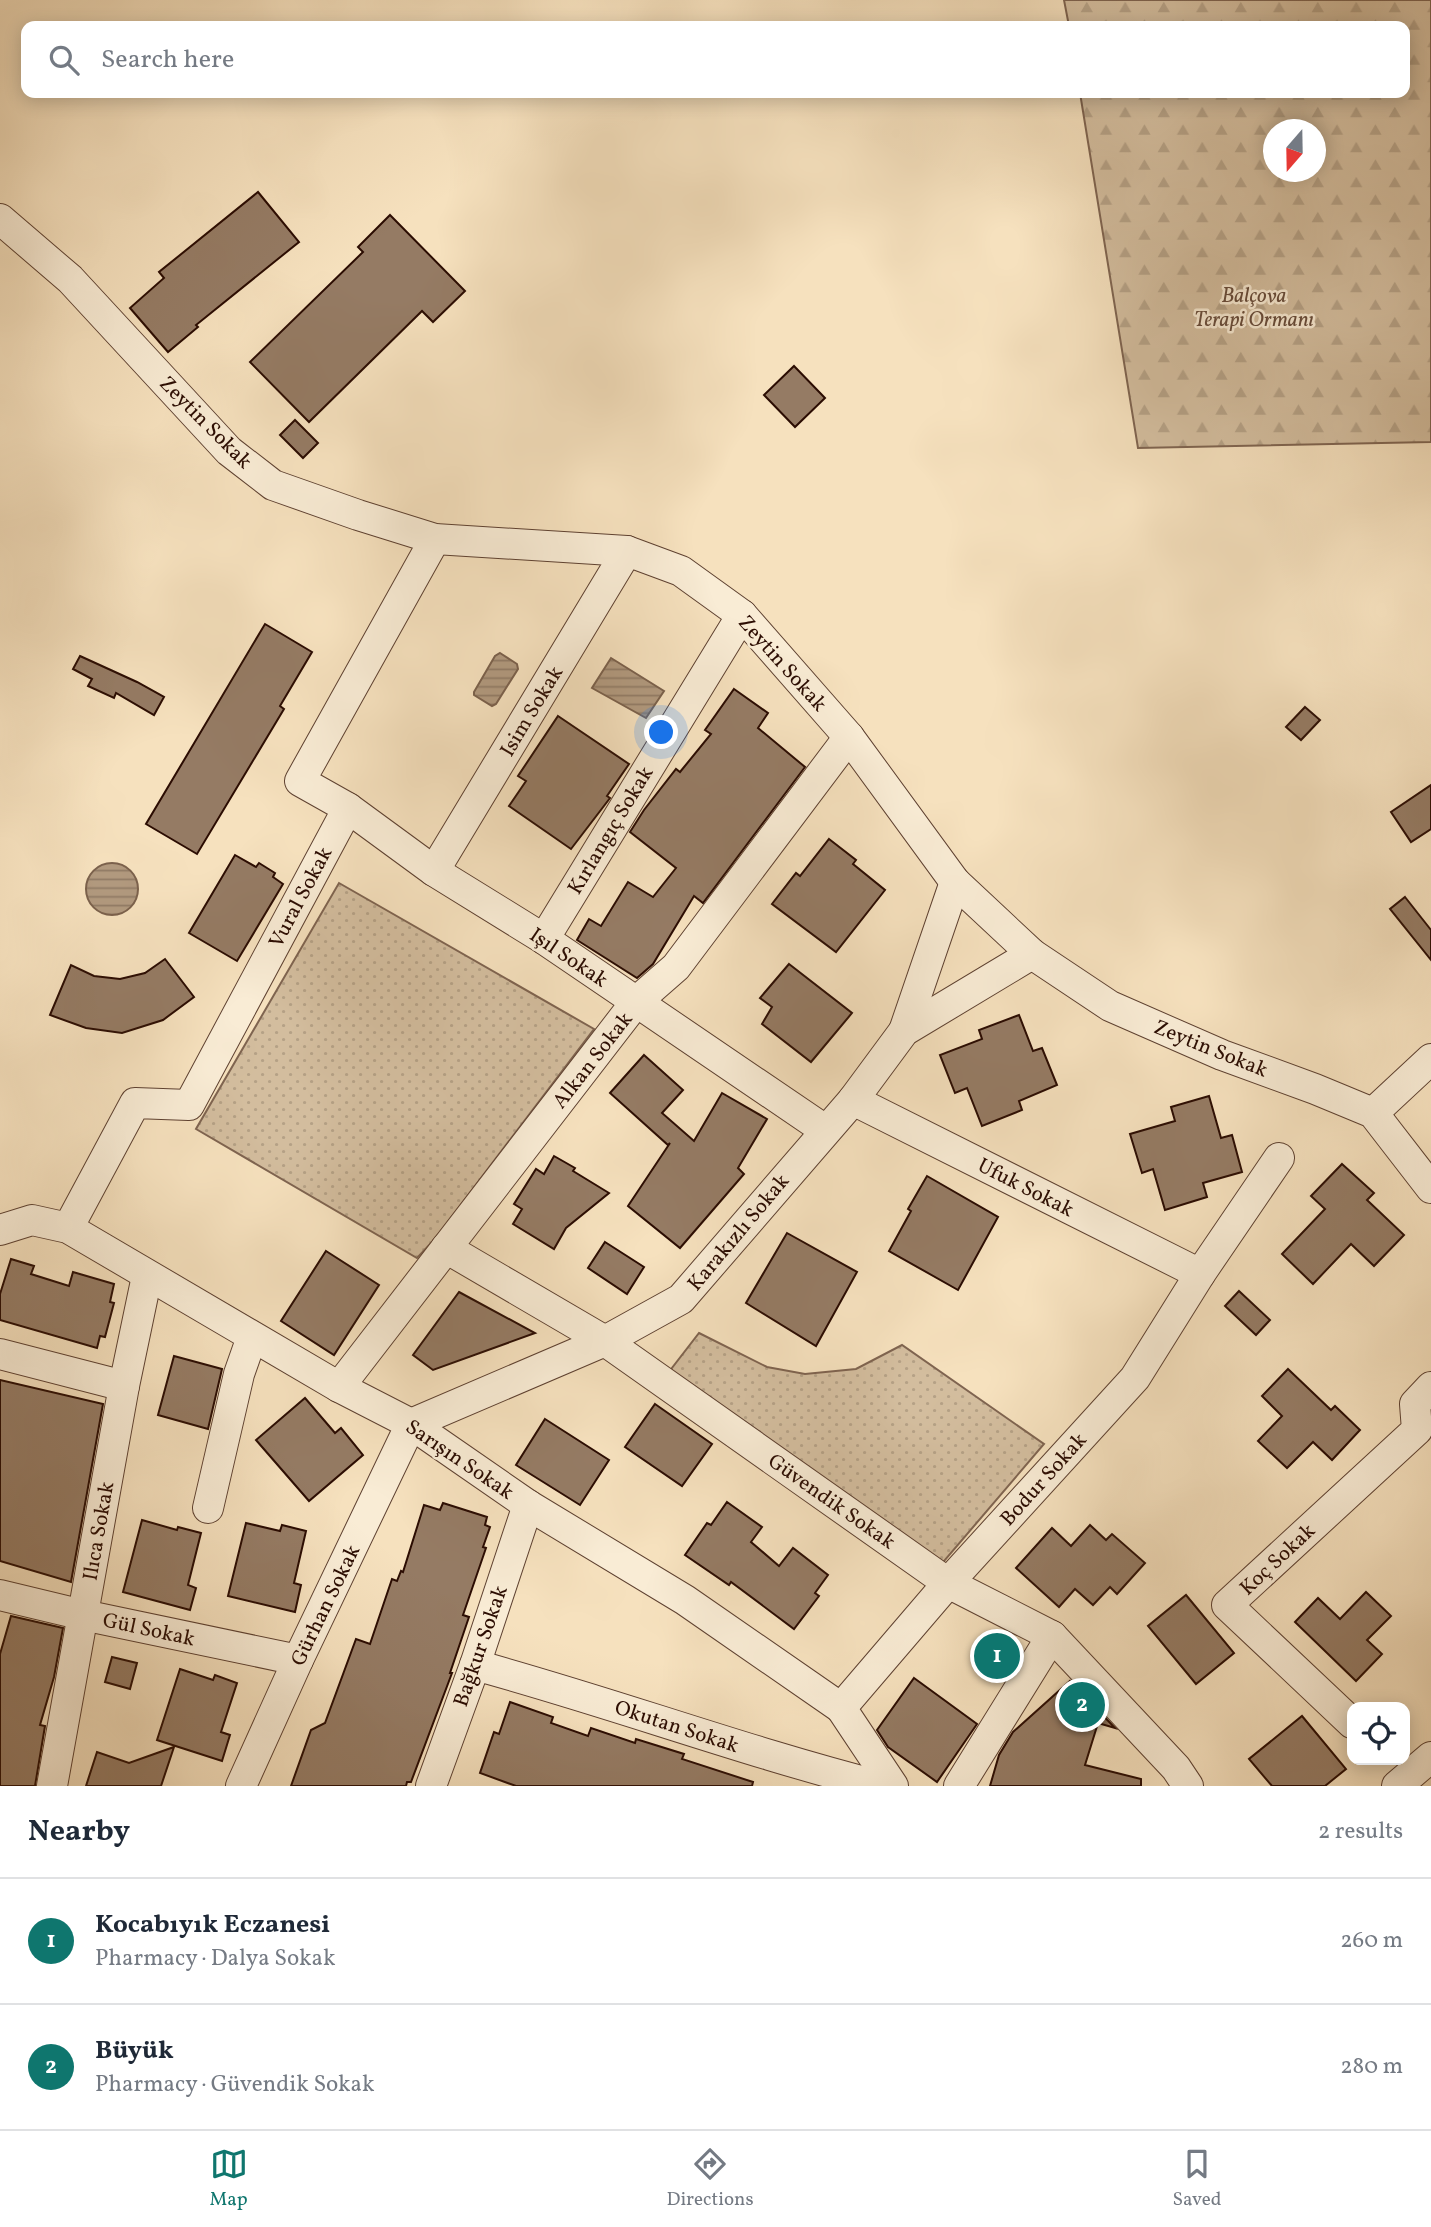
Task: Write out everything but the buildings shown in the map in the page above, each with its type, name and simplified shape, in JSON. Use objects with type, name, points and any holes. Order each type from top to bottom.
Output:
[{"type":"street","name":"Zeytin Sokak","points":[[0,219],[70,279],[229,451],[273,485],[435,539],[627,551],[681,571],[742,615],[849,737],[955,882],[1032,954],[1110,1006],[1222,1055],[1315,1089],[1373,1114],[1431,1188]]},
{"type":"street","points":[[348,808],[300,781],[435,539]]},
{"type":"street","name":"Isim Sokak","points":[[434,871],[627,551]]},
{"type":"street","name":"Kırlangıç Sokak","points":[[544,939],[742,615]]},
{"type":"street","name":"Alkan Sokak","points":[[338,1387],[636,1002],[676,967],[849,737]]},
{"type":"street","name":"Işıl Sokak","points":[[348,808],[434,871],[544,939],[825,1130]]},
{"type":"street","name":"Vural Sokak","points":[[68,1228],[135,1103],[189,1105],[348,808]]},
{"type":"street","name":"Karakızlı Sokak","points":[[411,1424],[606,1342],[681,1299],[853,1100],[904,1031],[955,882]]},
{"type":"street","name":"Karakızlı Sokak","points":[[904,1031],[1032,954]]},
{"type":"street","points":[[1373,1114],[1431,1059]]},
{"type":"street","name":"Ufuk Sokak","points":[[853,1100],[1200,1274]]},
{"type":"street","name":"Bodur Sokak","points":[[841,1708],[948,1583],[1135,1378],[1200,1274],[1279,1158]]},
{"type":"street","name":"Sarışın Sokak","points":[[0,1230],[32,1220],[68,1228],[338,1387],[411,1424],[528,1505],[685,1600],[841,1708]]},
{"type":"street","name":"Güvendik Sokak","points":[[446,1248],[606,1342],[948,1583],[1052,1636],[1176,1768],[1188,1786]]},
{"type":"street","name":"Ilıca Sokak","points":[[52,1786],[124,1386],[147,1276]]},
{"type":"street","points":[[208,1508],[239,1374],[252,1337]]},
{"type":"street","points":[[0,1354],[124,1386]]},
{"type":"street","name":"Koç Sokak","points":[[1347,1718],[1227,1605],[1417,1430],[1415,1404],[1431,1387]]},
{"type":"street","name":"Gürhan Sokak","points":[[241,1786],[411,1424]]},
{"type":"street","name":"Bağkur Sokak","points":[[431,1786],[475,1665],[528,1505]]},
{"type":"street","name":"Gül Sokak","points":[[0,1595],[298,1660]]},
{"type":"street","points":[[959,1786],[1052,1636]]},
{"type":"street","name":"Okutan Sokak","points":[[475,1665],[564,1689],[804,1767],[880,1786]]},
{"type":"street","points":[[841,1708],[893,1786]]},
{"type":"green space","name":"Balçova Terapi Ormanı","points":[[1064,0],[1431,0],[1431,442],[1138,448],[1081,98],[1410,98],[1410,21],[1068,21]]},
{"type":"green space","points":[[339,883],[594,1029],[434,1240],[417,1258],[196,1129]]},
{"type":"green space","points":[[699,1333],[767,1367],[805,1374],[856,1369],[902,1345],[1044,1444],[939,1567],[665,1377]]},
{"type":"shaded area","points":[[500,653],[517,664],[518,669],[496,704],[492,706],[474,695],[474,692],[495,656]]},
{"type":"shaded area","points":[[611,658],[664,691],[646,718],[592,688]]},
{"type":"shaded area","points":[[112,863],[122,865],[130,871],[136,879],[136,899],[130,907],[122,913],[112,915],[102,913],[94,907],[88,899],[86,889],[88,879],[94,871],[102,865]]},
{"type":"place","name":"Kocabıyık Eczanesi","points":[[997,1656]]},
{"type":"place","name":"Büyük","points":[[1082,1705]]}]
